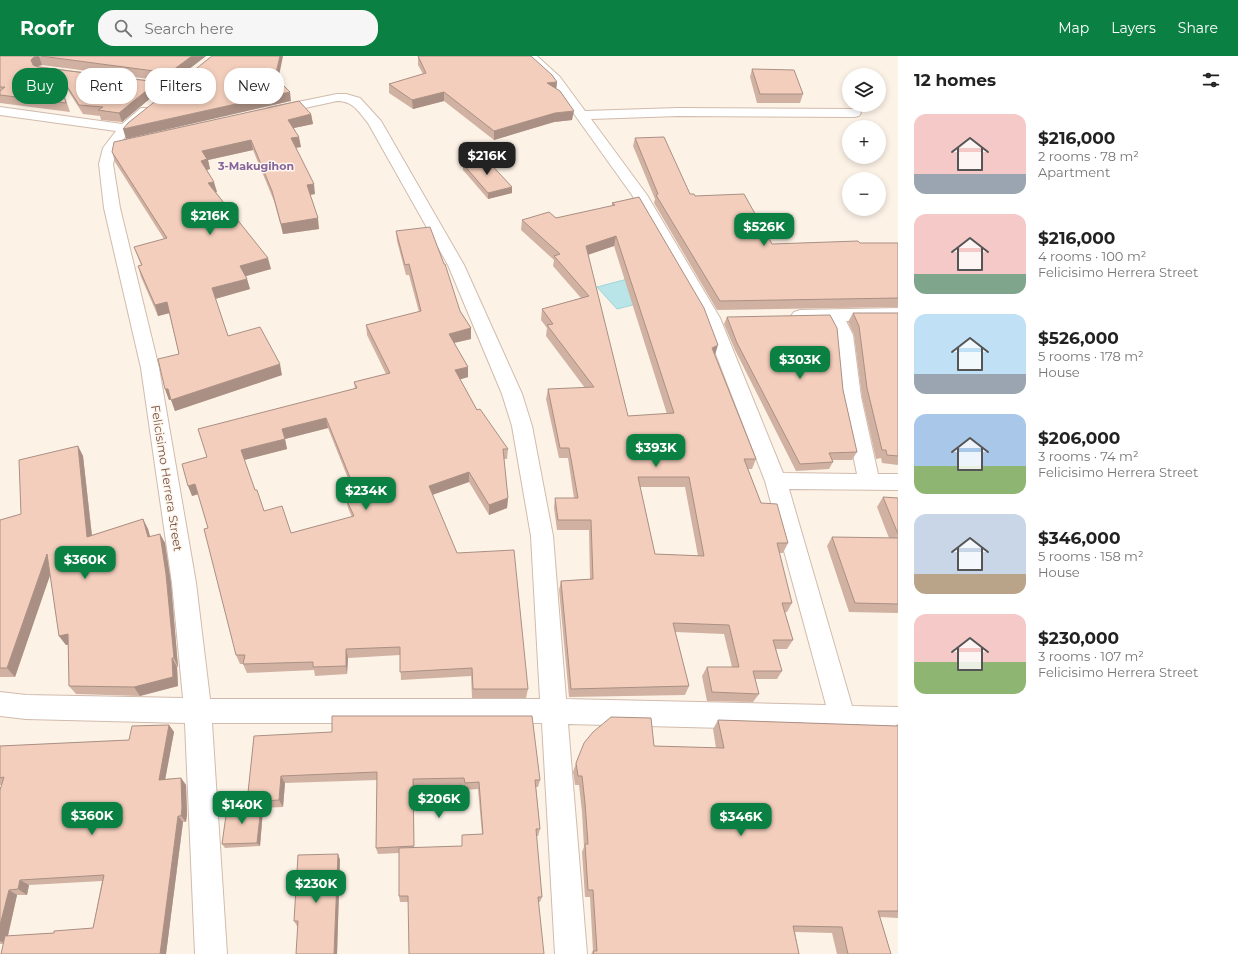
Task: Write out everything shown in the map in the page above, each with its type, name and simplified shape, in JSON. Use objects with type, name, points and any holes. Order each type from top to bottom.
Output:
[{"type":"street","points":[[530,56],[556,80],[582,115],[639,195],[719,318],[776,481],[843,720]]},
{"type":"street","points":[[260,114],[339,97],[352,99],[374,121],[456,265],[512,394],[522,426],[542,536],[571,954]]},
{"type":"street","points":[[0,112],[122,140],[158,104]]},
{"type":"street","points":[[582,115],[685,112],[854,113]]},
{"type":"street","name":"Felicisimo Herrera Street","points":[[122,140],[106,164],[112,208],[150,368],[184,583],[198,711],[211,954]]},
{"type":"street","points":[[780,317],[898,314]]},
{"type":"street","points":[[834,315],[844,335],[851,397],[869,481]]},
{"type":"street","points":[[776,481],[898,482]]},
{"type":"street","points":[[0,704],[26,707],[198,711],[554,711],[843,720],[898,720]]},
{"type":"water","points":[[635,277],[656,299],[617,309],[597,287]]},
{"type":"building","points":[[0,56],[38,56],[31,60],[33,65],[46,68],[12,68],[12,96],[0,95],[0,91],[5,87],[0,87]]},
{"type":"building","points":[[41,56],[192,56],[176,68],[145,68],[145,70]]},
{"type":"building","points":[[212,56],[280,56],[277,68],[224,68],[224,104],[236,104],[123,129],[128,123],[152,104],[216,104],[216,68],[197,68]]},
{"type":"building","points":[[418,56],[531,56],[552,75],[557,82],[547,83],[560,91],[574,111],[555,113],[494,131],[444,92],[412,100],[389,84],[426,73]]},
{"type":"building","points":[[752,69],[794,70],[803,94],[760,94]]},
{"type":"building","points":[[68,71],[76,72],[76,100],[68,88]]},
{"type":"building","points":[[137,79],[145,80],[145,92],[137,98]]},
{"type":"building","points":[[284,86],[290,92],[284,93]]},
{"type":"building","points":[[299,101],[311,114],[288,120],[299,137],[291,138],[314,184],[307,185],[318,218],[281,224],[272,191],[251,140],[202,151],[207,159],[201,161],[214,182],[208,183],[268,258],[240,266],[247,279],[212,288],[228,336],[260,327],[280,364],[171,400],[168,389],[165,389],[158,359],[179,354],[167,302],[155,305],[138,266],[142,265],[134,247],[167,238],[112,152],[114,142]]},
{"type":"building","points":[[130,104],[119,113],[98,110],[103,107],[79,105]]},
{"type":"building","points":[[664,137],[690,194],[694,194],[695,196],[744,194],[772,244],[858,241],[860,243],[898,243],[898,298],[720,301],[656,195],[658,194],[635,138]]},
{"type":"building","points":[[486,159],[512,187],[488,193],[463,164]]},
{"type":"building","points":[[639,197],[704,308],[718,345],[712,348],[756,459],[744,459],[761,503],[777,504],[788,543],[777,543],[792,603],[782,603],[793,640],[773,640],[782,671],[753,671],[759,694],[712,692],[707,667],[739,667],[729,625],[673,623],[689,686],[571,689],[561,581],[593,579],[591,520],[558,520],[555,498],[578,498],[569,448],[560,448],[548,389],[594,387],[547,325],[553,324],[542,309],[589,296],[554,256],[560,254],[522,220],[549,212],[556,218],[615,205],[612,203]],"holes":[[[616,236],[674,413],[628,416],[586,246]],[[638,477],[689,477],[704,556],[655,554]]]},
{"type":"building","points":[[430,227],[445,264],[460,311],[471,328],[449,334],[468,367],[455,370],[477,410],[480,409],[508,449],[503,449],[508,498],[489,505],[469,472],[429,486],[457,553],[514,550],[528,689],[473,689],[472,668],[400,672],[400,647],[346,649],[346,666],[313,667],[313,662],[243,664],[245,655],[236,655],[204,529],[208,528],[195,484],[188,486],[182,464],[207,457],[198,429],[357,388],[354,382],[390,373],[366,325],[421,311],[409,264],[405,265],[396,231]],"holes":[[[326,418],[357,495],[346,499],[354,516],[291,533],[282,506],[264,511],[241,450],[285,439],[282,429]]]},
{"type":"building","points":[[853,313],[898,313],[898,456],[887,455],[886,450],[882,450],[867,388],[859,326]]},
{"type":"building","points":[[830,315],[837,328],[843,390],[857,452],[829,453],[833,462],[800,464],[737,343],[727,317]]},
{"type":"building","points":[[78,446],[87,537],[143,519],[148,537],[160,534],[166,574],[174,658],[172,658],[173,677],[134,687],[69,686],[68,634],[59,636],[47,554],[7,668],[0,668],[0,520],[21,514],[19,460]]},
{"type":"building","points":[[883,497],[898,498],[898,534]]},
{"type":"building","points":[[832,537],[898,538],[898,604],[855,603]]},
{"type":"building","points":[[332,716],[532,716],[540,780],[535,780],[540,829],[536,829],[542,897],[538,897],[544,954],[409,954],[408,896],[399,896],[399,848],[462,846],[462,835],[483,834],[479,782],[465,783],[464,778],[413,779],[414,846],[376,848],[377,772],[281,776],[279,800],[247,802],[254,736],[332,732]]},
{"type":"building","points":[[611,717],[651,718],[654,746],[724,748],[718,720],[898,725],[898,911],[878,911],[891,954],[848,954],[842,927],[793,926],[799,954],[594,954],[593,951],[597,951],[593,890],[588,890],[585,844],[588,844],[585,803],[582,776],[578,776],[576,763],[584,743],[593,732]]},
{"type":"building","points":[[169,725],[159,780],[181,778],[182,808],[181,816],[178,816],[160,954],[1,954],[5,936],[54,933],[54,931],[93,928],[104,875],[20,880],[18,889],[9,890],[0,925],[0,790],[4,777],[0,778],[0,746],[129,740],[132,726]]},
{"type":"building","points":[[261,806],[257,843],[222,844],[227,808]]},
{"type":"building","points":[[338,854],[334,954],[296,954],[298,921],[294,921],[298,855]]},
{"type":"district","name":"3-Makugihon","points":[[256,166]]}]
